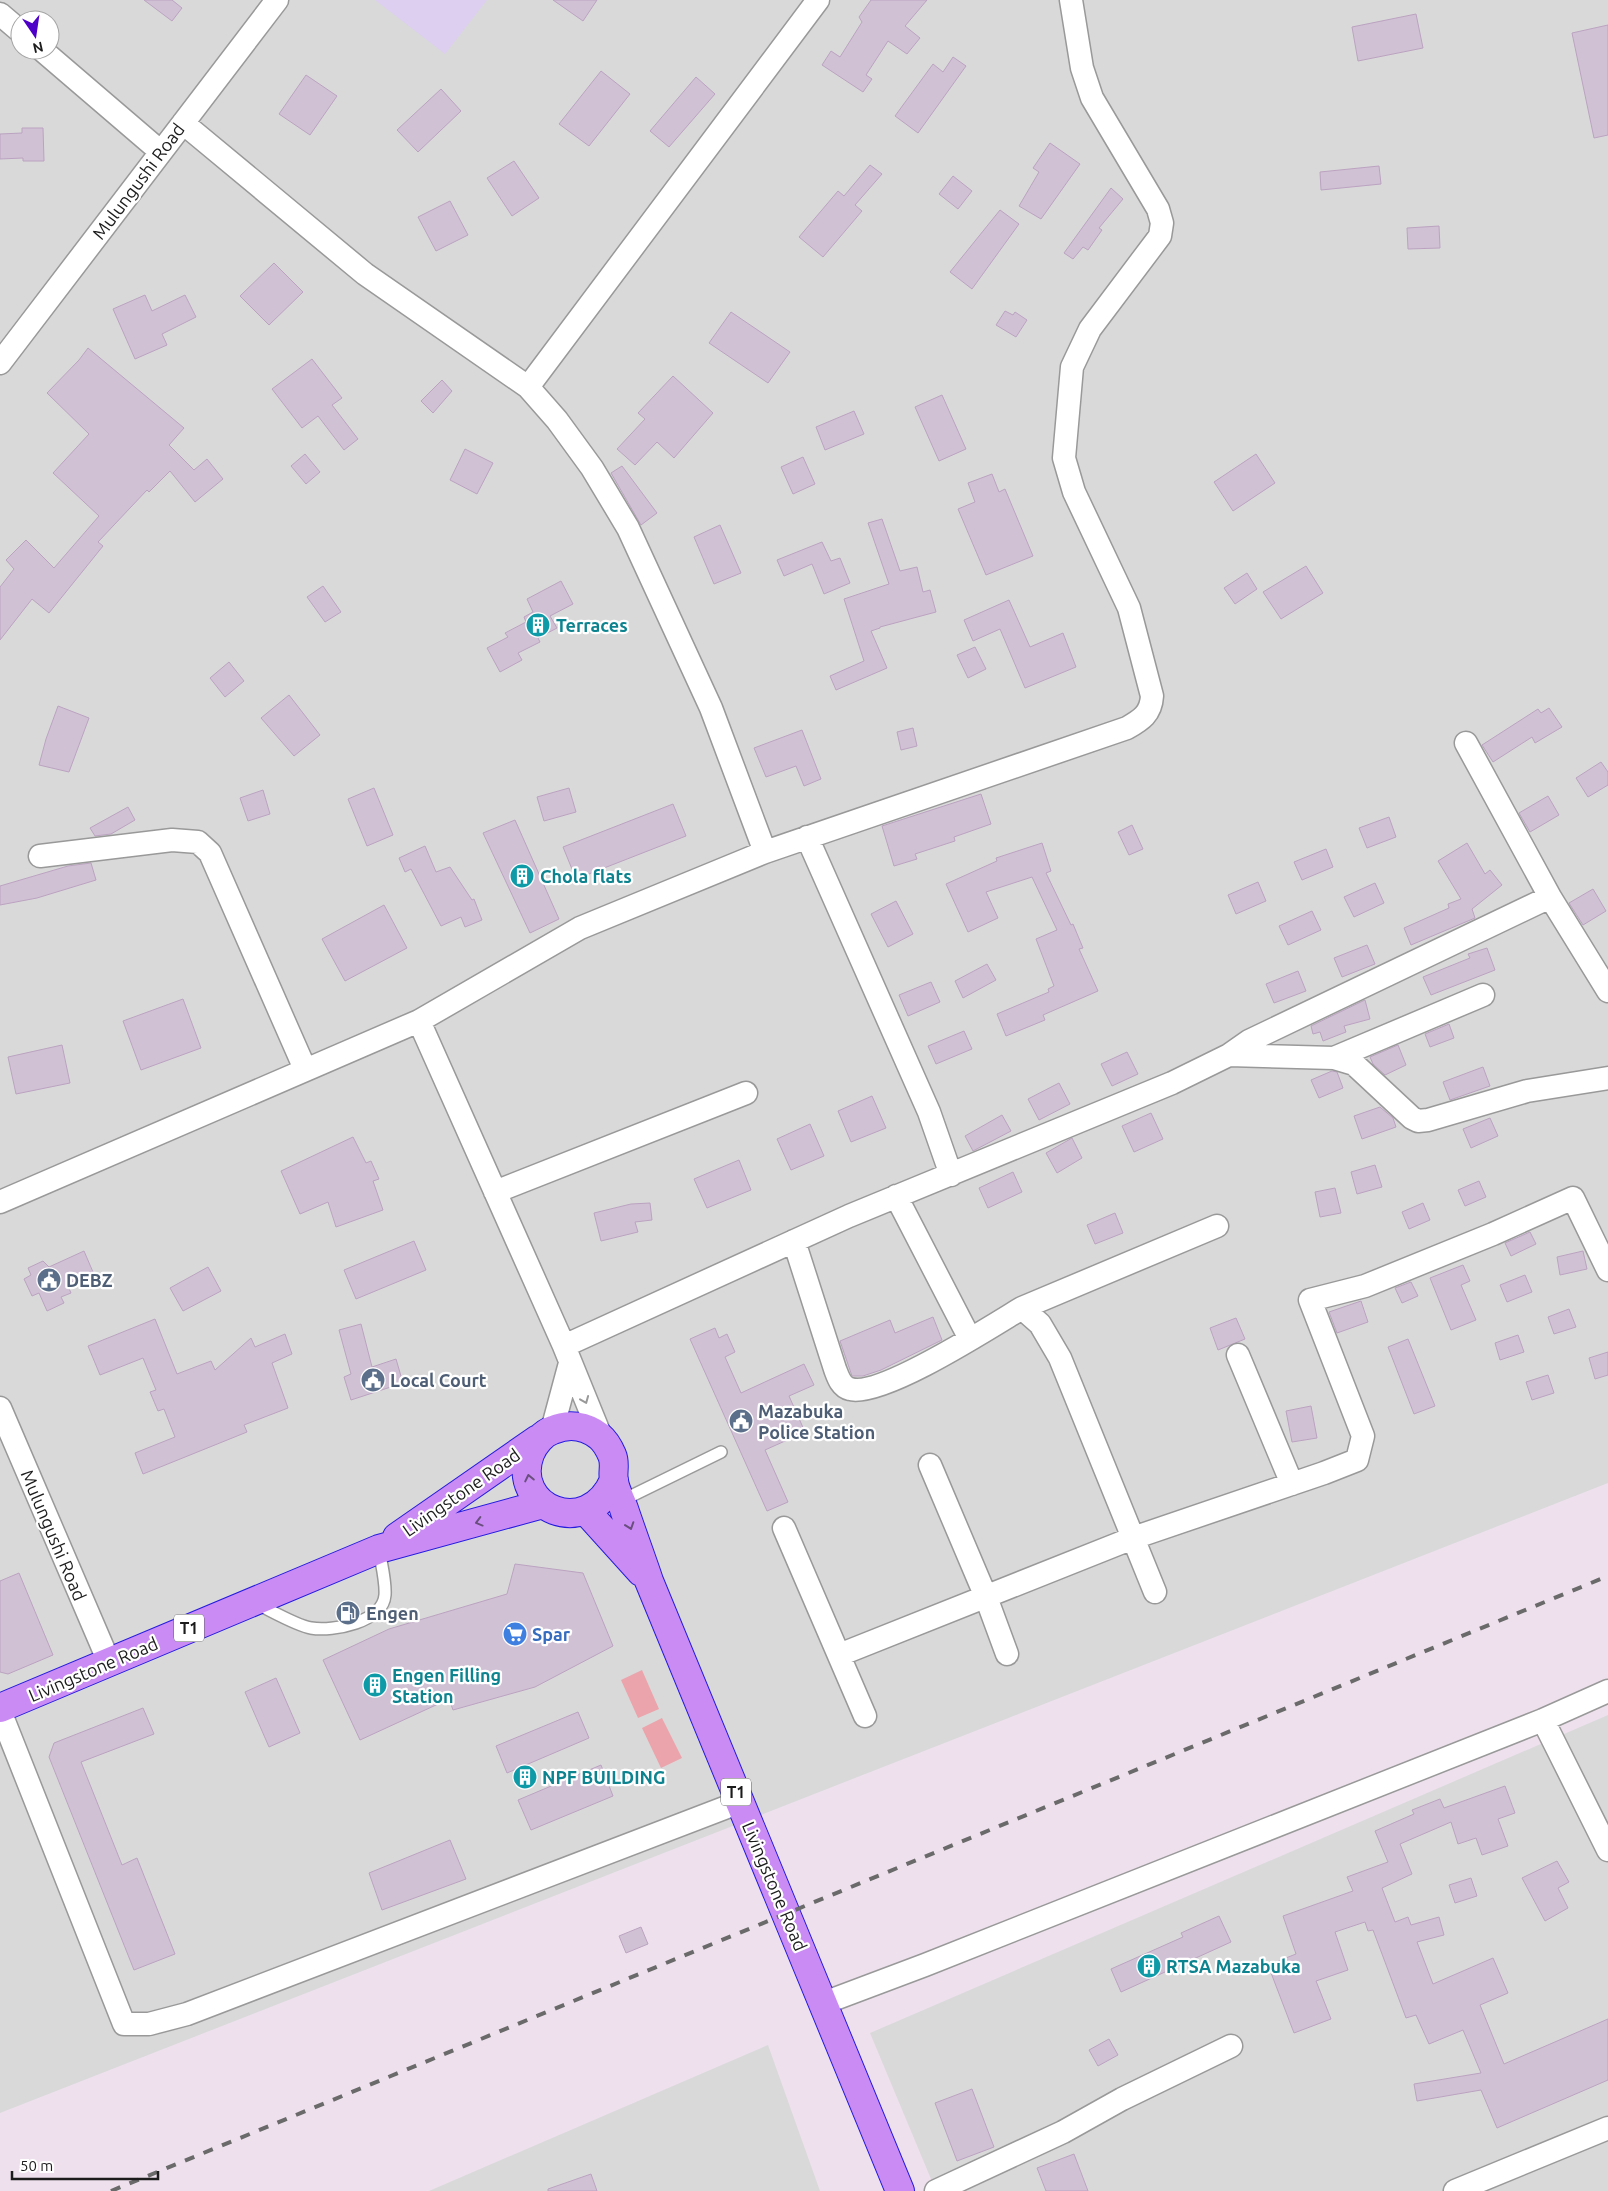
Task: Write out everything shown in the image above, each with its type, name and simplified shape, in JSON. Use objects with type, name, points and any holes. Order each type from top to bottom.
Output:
[{"type":"highway","name":"Livingstone Road","points":[[379,1549],[548,1432],[569,1426],[586,1428],[601,1438],[613,1457],[617,1491],[649,1581],[900,2191]]},
{"type":"highway","name":"Livingstone Road","points":[[0,1709],[379,1549],[543,1504],[533,1492],[527,1478],[527,1462],[533,1447],[548,1432]]},
{"type":"highway","points":[[543,1504],[564,1513],[586,1511],[598,1504],[608,1494],[617,1491]]},
{"type":"highway","name":"Livingstone Road","points":[[586,1511],[649,1581]]},
{"type":"street","name":"Mulungushi Road","points":[[0,363],[277,0]]},
{"type":"street","points":[[528,387],[818,0]]},
{"type":"street","points":[[0,1202],[419,1021],[580,928],[765,852],[1127,728],[1147,714],[1151,706],[1152,696],[1129,608],[1074,492],[1064,458],[1072,367],[1090,329],[1160,236],[1162,223],[1158,209],[1092,98],[1082,68],[1071,0]]},
{"type":"street","points":[[0,14],[10,22]]},
{"type":"street","points":[[54,60],[160,152]]},
{"type":"street","points":[[183,123],[365,274],[528,387],[557,420],[592,468],[628,528],[711,708],[765,852]]},
{"type":"street","points":[[1466,743],[1550,897],[1608,991]]},
{"type":"street","points":[[807,837],[929,1112],[951,1175]]},
{"type":"street","points":[[40,856],[172,840],[198,842],[210,854],[305,1070]]},
{"type":"street","points":[[548,1432],[567,1354],[794,1241],[896,1196],[1172,1083],[1229,1055],[1249,1041],[1550,897]]},
{"type":"street","points":[[1334,1058],[1483,995]]},
{"type":"street","points":[[419,1021],[567,1354],[601,1438]]},
{"type":"street","points":[[1229,1055],[1334,1058],[1354,1064],[1402,1111],[1418,1121],[1428,1120],[1526,1091],[1608,1078]]},
{"type":"street","points":[[495,1192],[746,1093]]},
{"type":"street","points":[[896,1196],[970,1339]]},
{"type":"street","points":[[839,1655],[1133,1538],[1292,1484],[1356,1460],[1363,1436],[1310,1300],[1340,1294],[1365,1286],[1492,1234],[1573,1198],[1608,1270]]},
{"type":"street","points":[[794,1241],[835,1369],[842,1385],[849,1389],[861,1390],[893,1381],[1022,1308],[1218,1226]]},
{"type":"street","points":[[1022,1308],[1040,1324],[1060,1358],[1155,1592]]},
{"type":"street","points":[[1238,1355],[1292,1484]]},
{"type":"street","name":"Mulungushi Road","points":[[0,1408],[9,1456],[108,1662]]},
{"type":"street","points":[[930,1465],[986,1597],[1007,1654]]},
{"type":"street","points":[[784,1528],[864,1716]]},
{"type":"street","points":[[824,2003],[925,1965],[1543,1720],[1608,1692]]},
{"type":"street","points":[[0,1709],[124,2024],[149,2024],[187,2014],[740,1802]]},
{"type":"street","points":[[1543,1720],[1608,1850]]},
{"type":"street","points":[[936,2191],[1063,2132],[1122,2099],[1231,2046]]},
{"type":"street","points":[[1455,2191],[1608,2128]]},
{"type":"lane","points":[[617,1491],[721,1452]]},
{"type":"lane","points":[[252,1602],[311,1628],[341,1627],[359,1622],[375,1615],[381,1607],[385,1595],[379,1549]]},
{"type":"shaded area","points":[[0,0],[1608,0],[1608,1483],[0,2113]]},
{"type":"shaded area","points":[[375,0],[487,0],[445,54]]},
{"type":"shaded area","points":[[642,1670],[659,1709],[638,1718],[621,1680]]},
{"type":"shaded area","points":[[1608,1715],[1608,2191],[936,2191],[870,2033]]},
{"type":"shaded area","points":[[662,1718],[682,1758],[661,1768],[642,1728]]},
{"type":"shaded area","points":[[768,2045],[820,2191],[429,2191]]},
{"type":"building","points":[[144,0],[172,0],[182,8],[172,21]]},
{"type":"building","points":[[553,0],[597,0],[583,21]]},
{"type":"building","points":[[871,0],[927,0],[905,26],[920,38],[907,54],[888,41],[866,75],[872,79],[863,92],[822,65],[831,51],[840,57],[862,22],[859,17]]},
{"type":"building","points":[[1416,14],[1423,48],[1358,61],[1352,27]]},
{"type":"building","points":[[1608,25],[1608,135],[1594,138],[1572,33]]},
{"type":"building","points":[[953,57],[966,66],[918,133],[895,116],[933,64],[943,72]]},
{"type":"building","points":[[601,71],[630,94],[589,146],[559,124]]},
{"type":"building","points":[[306,75],[337,96],[310,135],[279,114]]},
{"type":"building","points":[[696,77],[715,94],[669,147],[650,131]]},
{"type":"building","points":[[441,89],[461,111],[418,152],[397,130]]},
{"type":"building","points":[[22,128],[43,128],[44,161],[23,161],[23,158],[0,159],[0,134],[22,133]]},
{"type":"building","points":[[1050,143],[1080,164],[1041,219],[1019,206],[1039,172],[1033,168]]},
{"type":"building","points":[[514,161],[539,198],[512,216],[487,178]]},
{"type":"building","points":[[870,165],[882,174],[855,205],[862,211],[823,257],[799,237],[838,191],[844,196]]},
{"type":"building","points":[[1379,166],[1381,184],[1321,190],[1320,172]]},
{"type":"building","points":[[953,176],[972,191],[958,209],[939,194]]},
{"type":"building","points":[[1111,188],[1123,199],[1099,228],[1102,230],[1088,250],[1083,247],[1073,259],[1064,253]]},
{"type":"building","points":[[450,201],[468,235],[436,251],[418,217]]},
{"type":"building","points":[[1000,210],[1019,224],[972,289],[950,272]]},
{"type":"building","points":[[1439,226],[1440,248],[1408,249],[1407,228]]},
{"type":"building","points":[[274,263],[303,292],[269,325],[240,296]]},
{"type":"building","points":[[145,295],[152,311],[185,295],[196,317],[162,334],[167,345],[135,359],[113,309]]},
{"type":"building","points":[[1005,311],[1013,315],[1015,312],[1027,320],[1016,337],[996,325]]},
{"type":"building","points":[[731,312],[790,352],[768,383],[709,343]]},
{"type":"building","points":[[88,348],[184,428],[169,445],[194,470],[207,459],[223,479],[195,502],[170,471],[149,492],[147,490],[98,542],[103,546],[49,613],[32,599],[0,640],[0,587],[14,569],[6,560],[26,540],[54,568],[99,516],[53,473],[89,434],[47,393]]},
{"type":"building","points":[[312,359],[342,398],[332,405],[358,439],[344,450],[318,416],[302,428],[272,389]]},
{"type":"building","points":[[673,376],[713,413],[674,458],[657,442],[635,465],[617,449],[645,419],[638,413]]},
{"type":"building","points":[[442,380],[452,391],[433,413],[421,401]]},
{"type":"building","points":[[942,395],[966,449],[939,461],[915,407]]},
{"type":"building","points":[[854,411],[864,434],[825,450],[816,427]]},
{"type":"building","points":[[465,449],[493,463],[477,494],[450,480]]},
{"type":"building","points":[[305,454],[320,472],[306,484],[291,466]]},
{"type":"building","points":[[1256,454],[1275,483],[1233,511],[1214,482]]},
{"type":"building","points":[[803,457],[815,484],[793,494],[781,467]]},
{"type":"building","points":[[622,466],[657,513],[641,525],[611,473]]},
{"type":"building","points":[[992,474],[999,492],[1005,489],[1033,556],[986,575],[958,509],[975,502],[968,483]]},
{"type":"building","points":[[882,519],[900,571],[917,567],[923,592],[930,590],[936,612],[871,631],[887,668],[836,690],[830,676],[864,661],[844,599],[889,584],[868,523]]},
{"type":"building","points":[[720,525],[741,573],[714,584],[694,537]]},
{"type":"building","points":[[822,542],[831,561],[840,558],[850,583],[824,594],[812,564],[784,576],[777,560]]},
{"type":"building","points":[[1306,566],[1323,593],[1281,619],[1263,592]]},
{"type":"building","points":[[1247,573],[1257,589],[1235,604],[1224,588]]},
{"type":"building","name":"Terraces","points":[[561,581],[573,604],[550,616],[557,628],[538,638],[540,642],[518,653],[522,660],[500,672],[487,648],[508,637],[505,633],[526,622],[524,617],[533,612],[527,599]]},
{"type":"building","points":[[323,586],[341,612],[325,622],[307,597]]},
{"type":"building","points":[[1009,600],[1030,647],[1063,633],[1076,667],[1025,688],[1000,629],[973,641],[964,620]]},
{"type":"building","points":[[975,647],[986,669],[968,678],[957,655]]},
{"type":"building","points":[[229,662],[244,681],[225,697],[210,678]]},
{"type":"building","points":[[289,695],[320,735],[294,756],[261,718]]},
{"type":"building","points":[[58,706],[89,718],[69,772],[39,765]]},
{"type":"building","points":[[1549,708],[1562,727],[1535,743],[1532,737],[1493,762],[1482,745],[1538,709],[1541,713]]},
{"type":"building","points":[[913,728],[917,746],[901,750],[897,732]]},
{"type":"building","points":[[802,730],[821,779],[804,786],[796,766],[766,777],[754,748]]},
{"type":"building","points":[[1601,762],[1608,772],[1608,785],[1588,797],[1576,778]]},
{"type":"building","points":[[374,788],[393,835],[367,846],[348,799]]},
{"type":"building","points":[[569,788],[576,812],[544,821],[537,797]]},
{"type":"building","points":[[263,790],[270,814],[248,821],[240,798]]},
{"type":"building","points":[[981,794],[991,824],[954,837],[955,841],[915,854],[917,859],[894,866],[882,826]]},
{"type":"building","points":[[1548,796],[1559,815],[1530,832],[1519,813]]},
{"type":"building","points":[[673,804],[686,836],[576,879],[563,847]]},
{"type":"building","points":[[128,807],[135,820],[111,834],[95,836],[90,828]]},
{"type":"building","points":[[1389,817],[1396,837],[1367,848],[1359,828]]},
{"type":"building","name":"Chola flats","points":[[515,820],[559,919],[530,933],[483,833]]},
{"type":"building","points":[[1132,825],[1143,849],[1129,855],[1118,832]]},
{"type":"building","points":[[1042,843],[1051,871],[1046,873],[1071,925],[1073,924],[1083,948],[1079,949],[1098,991],[1043,1015],[1045,1020],[1006,1036],[997,1014],[1049,992],[1048,989],[1054,986],[1036,939],[1057,930],[1032,877],[986,892],[998,918],[968,932],[946,884],[997,861],[996,858]]},
{"type":"building","points":[[1467,843],[1485,874],[1490,870],[1502,885],[1472,909],[1475,918],[1411,945],[1404,928],[1449,908],[1448,904],[1461,899],[1438,861]]},
{"type":"building","points":[[425,846],[436,872],[450,867],[472,900],[474,899],[482,920],[465,927],[461,917],[441,926],[411,869],[405,872],[399,858]]},
{"type":"building","points":[[1326,849],[1333,867],[1302,880],[1294,862]]},
{"type":"building","points":[[91,863],[96,880],[37,898],[0,905],[0,886],[68,866]]},
{"type":"building","points":[[1258,882],[1266,901],[1236,914],[1228,895]]},
{"type":"building","points":[[1375,883],[1384,903],[1354,917],[1344,897]]},
{"type":"building","points":[[1593,889],[1606,911],[1583,925],[1569,903]]},
{"type":"building","points":[[896,901],[913,934],[888,947],[871,914]]},
{"type":"building","points":[[384,905],[407,948],[345,981],[322,939]]},
{"type":"building","points":[[1312,911],[1321,930],[1288,945],[1279,926]]},
{"type":"building","points":[[1367,945],[1375,964],[1342,977],[1334,958]]},
{"type":"building","points":[[1487,948],[1495,970],[1431,995],[1423,977],[1470,958],[1468,954]]},
{"type":"building","points":[[987,964],[996,980],[963,998],[955,981]]},
{"type":"building","points":[[1298,971],[1306,991],[1274,1003],[1266,984]]},
{"type":"building","points":[[931,982],[940,1002],[908,1016],[899,995]]},
{"type":"building","points":[[183,999],[201,1048],[141,1070],[123,1021]]},
{"type":"building","points":[[1365,1000],[1370,1019],[1344,1026],[1346,1032],[1323,1041],[1320,1032],[1313,1034],[1311,1026]]},
{"type":"building","points":[[1449,1024],[1454,1038],[1430,1047],[1425,1034]]},
{"type":"building","points":[[964,1031],[972,1049],[936,1064],[928,1046]]},
{"type":"building","points":[[62,1045],[70,1083],[16,1094],[8,1057]]},
{"type":"building","points":[[1398,1045],[1406,1065],[1385,1075],[1373,1064],[1370,1057]]},
{"type":"building","points":[[1127,1052],[1138,1074],[1112,1086],[1101,1064]]},
{"type":"building","points":[[1483,1067],[1490,1086],[1450,1100],[1443,1082]]},
{"type":"building","points":[[1332,1071],[1337,1072],[1343,1088],[1319,1098],[1311,1080]]},
{"type":"building","points":[[1059,1083],[1070,1104],[1039,1120],[1028,1099]]},
{"type":"building","points":[[872,1096],[886,1128],[851,1142],[838,1111]]},
{"type":"building","points":[[1380,1107],[1393,1118],[1396,1127],[1362,1139],[1354,1116]]},
{"type":"building","points":[[1151,1113],[1163,1139],[1134,1152],[1122,1126]]},
{"type":"building","points":[[1002,1115],[1011,1131],[973,1151],[965,1136]]},
{"type":"building","points":[[1490,1118],[1498,1136],[1471,1148],[1463,1129]]},
{"type":"building","points":[[810,1124],[824,1156],[791,1170],[777,1139]]},
{"type":"building","points":[[353,1137],[366,1163],[371,1161],[379,1179],[373,1181],[383,1210],[336,1227],[328,1202],[300,1214],[281,1171]]},
{"type":"building","points":[[1072,1138],[1082,1158],[1057,1173],[1046,1153]]},
{"type":"building","points":[[739,1160],[751,1190],[707,1208],[694,1179]]},
{"type":"building","points":[[1375,1165],[1382,1187],[1357,1194],[1351,1172]]},
{"type":"building","points":[[1013,1172],[1022,1192],[988,1208],[979,1188]]},
{"type":"building","points":[[1479,1181],[1486,1197],[1465,1206],[1458,1190]]},
{"type":"building","points":[[1335,1188],[1341,1213],[1320,1217],[1315,1192]]},
{"type":"building","points":[[650,1203],[652,1220],[635,1222],[638,1232],[601,1241],[594,1213],[631,1204]]},
{"type":"building","points":[[1423,1203],[1430,1220],[1409,1229],[1402,1212]]},
{"type":"building","points":[[1115,1213],[1123,1233],[1095,1244],[1087,1225]]},
{"type":"building","points":[[1530,1232],[1536,1244],[1511,1256],[1505,1243]]},
{"type":"building","points":[[414,1241],[426,1270],[356,1299],[344,1270]]},
{"type":"building","name":"DEBZ","points":[[84,1251],[93,1272],[67,1284],[71,1293],[61,1297],[64,1303],[47,1311],[39,1293],[32,1296],[24,1279],[31,1275],[28,1268],[43,1261],[49,1267]]},
{"type":"building","points":[[1583,1251],[1587,1269],[1560,1275],[1557,1257]]},
{"type":"building","points":[[1463,1265],[1470,1281],[1461,1285],[1476,1320],[1451,1330],[1430,1278]]},
{"type":"building","points":[[208,1267],[221,1291],[183,1311],[170,1288]]},
{"type":"building","points":[[1525,1275],[1532,1292],[1507,1302],[1500,1285]]},
{"type":"building","points":[[1411,1282],[1418,1296],[1402,1303],[1395,1288]]},
{"type":"building","points":[[1361,1301],[1368,1322],[1337,1333],[1329,1312]]},
{"type":"building","points":[[1569,1309],[1576,1327],[1554,1334],[1548,1317]]},
{"type":"building","points":[[933,1317],[942,1340],[881,1370],[863,1376],[852,1376],[840,1341],[890,1320],[895,1333]]},
{"type":"building","points":[[1236,1318],[1245,1339],[1218,1350],[1210,1328]]},
{"type":"building","points":[[155,1319],[177,1374],[211,1361],[215,1370],[251,1338],[255,1347],[285,1334],[292,1354],[272,1363],[288,1408],[244,1425],[247,1432],[143,1474],[135,1453],[175,1437],[164,1409],[158,1411],[150,1392],[156,1390],[143,1358],[100,1375],[88,1346]]},
{"type":"building","points":[[361,1324],[372,1367],[396,1359],[403,1383],[351,1400],[344,1377],[351,1374],[339,1330]]},
{"type":"building","name":"Mazabuka Police Station","points":[[715,1328],[719,1338],[727,1334],[735,1352],[725,1357],[741,1393],[804,1364],[814,1385],[789,1396],[805,1432],[765,1450],[788,1502],[767,1511],[690,1339]]},
{"type":"building","points":[[1518,1335],[1524,1352],[1500,1360],[1495,1343]]},
{"type":"building","points":[[1408,1339],[1435,1406],[1414,1414],[1388,1347]]},
{"type":"building","points":[[1608,1352],[1608,1375],[1595,1379],[1589,1358]]},
{"type":"building","points":[[1548,1375],[1554,1393],[1532,1400],[1526,1382]]},
{"type":"building","points":[[1311,1406],[1317,1438],[1292,1442],[1286,1411]]},
{"type":"building","name":"Spar","points":[[515,1564],[583,1573],[613,1646],[535,1687],[453,1710],[449,1699],[360,1740],[323,1660],[389,1629],[507,1594]]},
{"type":"building","points":[[19,1573],[53,1655],[8,1674],[0,1672],[0,1581]]},
{"type":"building","points":[[276,1678],[300,1733],[269,1747],[245,1692]]},
{"type":"building","points":[[143,1708],[154,1734],[81,1762],[122,1865],[137,1858],[175,1954],[134,1970],[49,1757],[54,1743]]},
{"type":"building","points":[[578,1712],[589,1738],[507,1773],[496,1746]]},
{"type":"building","points":[[601,1765],[613,1796],[531,1830],[518,1800]]},
{"type":"building","points":[[1505,1786],[1515,1813],[1498,1819],[1508,1846],[1482,1855],[1476,1838],[1458,1844],[1451,1822],[1400,1844],[1412,1874],[1382,1888],[1395,1922],[1408,1917],[1411,1925],[1439,1917],[1444,1935],[1417,1942],[1433,1984],[1493,1958],[1508,1993],[1480,2005],[1504,2064],[1608,2019],[1608,2080],[1497,2128],[1481,2090],[1417,2101],[1414,2084],[1481,2073],[1463,2030],[1429,2044],[1416,2015],[1406,2018],[1373,1930],[1368,1931],[1365,1922],[1335,1932],[1348,1970],[1316,1981],[1331,2019],[1294,2033],[1268,1965],[1296,1954],[1283,1916],[1353,1891],[1347,1877],[1388,1862],[1375,1831],[1414,1814],[1412,1810],[1440,1799],[1444,1808]]},
{"type":"building","points":[[450,1840],[466,1879],[382,1910],[369,1873]]},
{"type":"building","points":[[1557,1861],[1569,1882],[1558,1888],[1568,1908],[1545,1921],[1522,1878]]},
{"type":"building","points":[[1471,1878],[1477,1896],[1455,1903],[1449,1885]]},
{"type":"building","points":[[1219,1916],[1231,1942],[1121,1992],[1111,1969],[1183,1937],[1181,1933]]},
{"type":"building","points":[[641,1927],[648,1944],[626,1953],[619,1936]]},
{"type":"building","points":[[1109,2039],[1118,2055],[1098,2066],[1089,2050]]},
{"type":"building","points":[[972,2089],[994,2147],[957,2161],[935,2103]]},
{"type":"building","points":[[1074,2154],[1088,2191],[1046,2191],[1037,2168]]},
{"type":"building","points":[[591,2174],[597,2191],[548,2191],[548,2189]]},
{"type":"railway","points":[[111,2191],[1608,1576]]},
{"type":"place","name":"Terraces","points":[[538,625]]},
{"type":"place","name":"Chola flats","points":[[522,876]]},
{"type":"place","name":"DEBZ","points":[[49,1280]]},
{"type":"place","name":"Local Court","points":[[373,1380]]},
{"type":"place","name":"Mazabuka Police Station","points":[[741,1421]]},
{"type":"place","name":"Engen","points":[[348,1613]]},
{"type":"place","name":"Spar","points":[[515,1634]]},
{"type":"place","name":"Engen Filling Station","points":[[375,1685]]},
{"type":"place","name":"NPF BUILDING","points":[[525,1777]]},
{"type":"place","name":"RTSA Mazabuka","points":[[1149,1966]]}]
